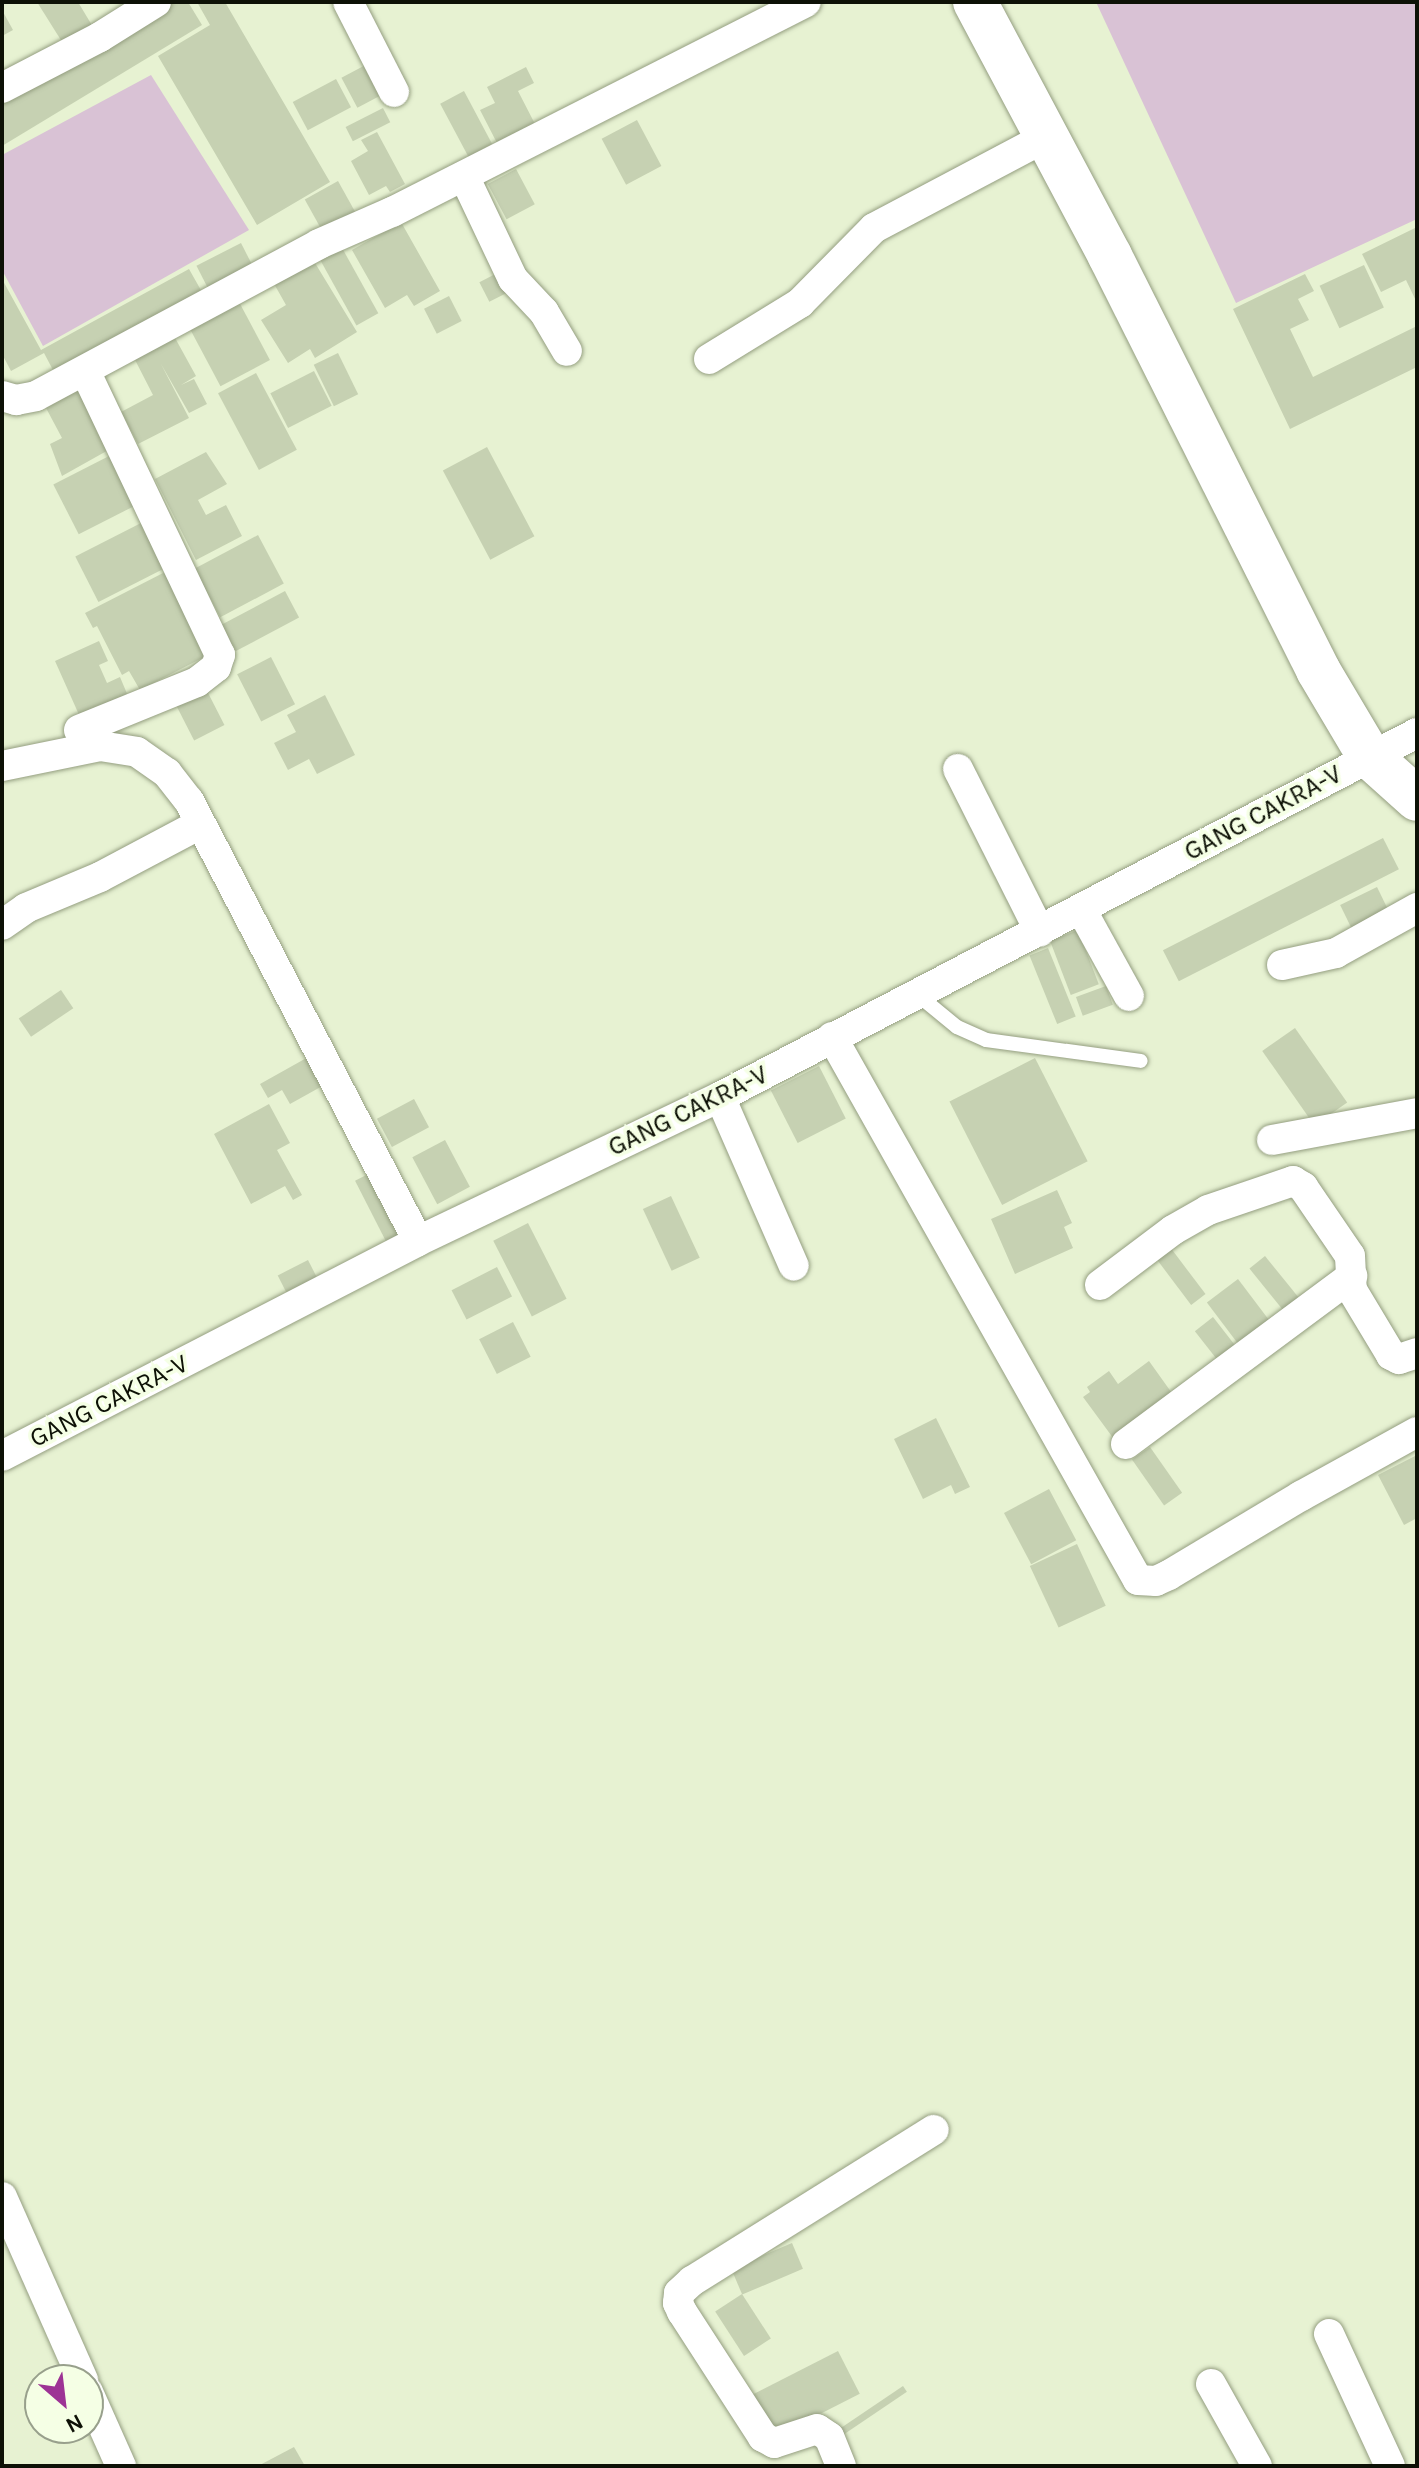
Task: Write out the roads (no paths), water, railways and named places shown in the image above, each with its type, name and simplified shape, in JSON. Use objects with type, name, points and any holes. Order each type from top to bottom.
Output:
[{"type":"main road","points":[[975,2],[1044,138],[1110,256],[1318,670],[1369,756],[1417,799]]},
{"type":"street","points":[[2,88],[100,37],[156,2]]},
{"type":"street","points":[[348,2],[394,92]]},
{"type":"street","points":[[2,396],[16,400],[36,396],[319,244],[464,176],[806,2]]},
{"type":"street","points":[[709,359],[800,303],[874,228],[1044,138]]},
{"type":"street","points":[[464,176],[513,279],[544,312],[567,351]]},
{"type":"street","points":[[79,730],[197,682],[216,667],[220,655],[85,371]]},
{"type":"street","name":"GANG CAKRA-V","points":[[2,1456],[418,1241],[720,1097],[1082,911],[1417,733]]},
{"type":"street","points":[[2,766],[100,746],[137,752],[167,773],[189,801],[418,1241]]},
{"type":"street","points":[[958,769],[1040,932]]},
{"type":"street","points":[[2,925],[26,908],[100,877],[200,824]]},
{"type":"street","points":[[1282,965],[1336,953],[1417,908]]},
{"type":"street","points":[[1082,911],[1129,996]]},
{"type":"street","points":[[832,1037],[1126,1565],[1138,1580],[1156,1581],[1169,1575],[1301,1496],[1417,1432]]},
{"type":"street","points":[[720,1097],[794,1266]]},
{"type":"street","points":[[1272,1140],[1417,1113]]},
{"type":"street","points":[[1100,1285],[1173,1230],[1208,1210],[1293,1181],[1303,1187],[1350,1256],[1352,1290],[1391,1355],[1399,1359],[1417,1353]]},
{"type":"street","points":[[1126,1444],[1352,1276]]},
{"type":"street","points":[[841,2466],[829,2437],[817,2429],[774,2443],[763,2437],[682,2312],[678,2303],[679,2293],[692,2281],[934,2130]]},
{"type":"street","points":[[2,2197],[76,2364]]},
{"type":"street","points":[[1329,2334],[1390,2466]]},
{"type":"street","points":[[1211,2384],[1257,2466]]},
{"type":"street","points":[[104,2428],[121,2466]]},
{"type":"lane","points":[[918,995],[957,1027],[986,1040],[1141,1061]]}]
